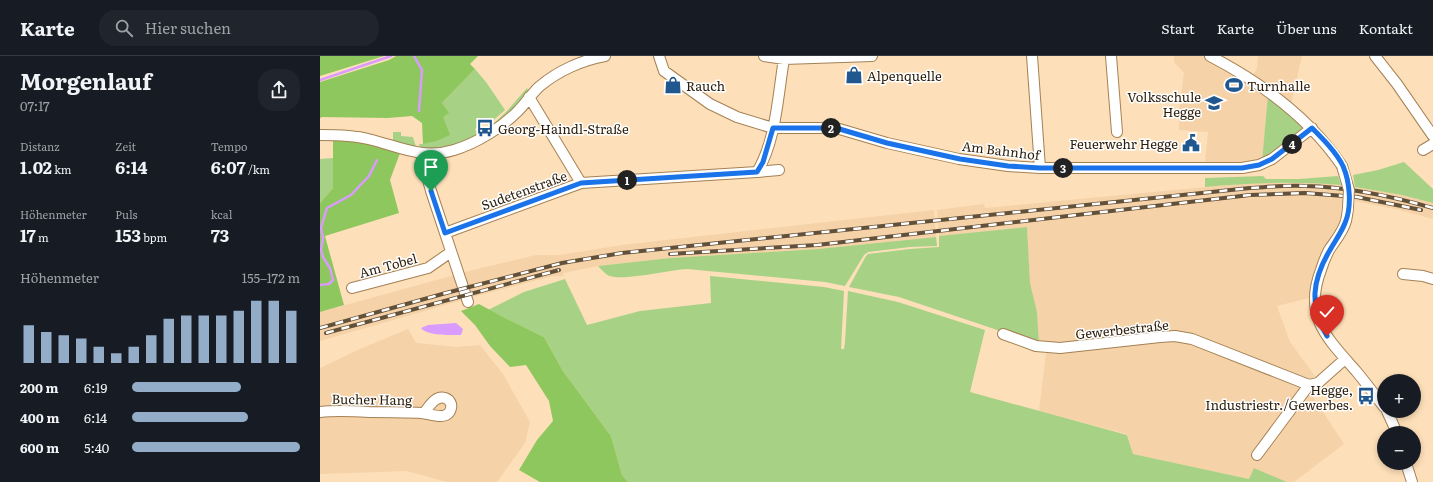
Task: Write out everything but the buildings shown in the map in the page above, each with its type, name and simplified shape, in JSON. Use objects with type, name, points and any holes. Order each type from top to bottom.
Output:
[{"type":"street","points":[[320,135],[367,138],[421,154],[453,150],[473,142],[504,123],[540,86],[557,75],[579,63],[593,58],[606,56]]},
{"type":"street","name":"Am Bahnhof","points":[[659,56],[664,71],[710,104],[737,116],[773,128],[836,128],[887,143],[960,159],[1008,166],[1040,168],[1242,168],[1259,165],[1272,159],[1312,128]]},
{"type":"street","points":[[764,56],[784,59],[872,56]]},
{"type":"street","points":[[1032,56],[1040,168]]},
{"type":"street","points":[[1111,56],[1118,132]]},
{"type":"street","points":[[1210,56],[1233,68],[1279,98],[1312,128],[1330,147],[1342,166],[1349,190],[1346,222],[1339,237],[1329,250],[1320,272],[1314,301],[1320,325],[1327,336],[1377,397]]},
{"type":"street","points":[[1375,56],[1397,84],[1433,136]]},
{"type":"street","points":[[757,172],[763,162],[773,128],[784,59]]},
{"type":"street","points":[[529,97],[581,183]]},
{"type":"street","points":[[1423,150],[1433,144]]},
{"type":"street","points":[[421,154],[424,170],[468,302]]},
{"type":"street","name":"Sudetenstraße","points":[[445,233],[581,183],[779,170]]},
{"type":"street","name":"Am Tobel","points":[[352,288],[428,268],[451,252]]},
{"type":"street","points":[[1403,274],[1423,276],[1433,279]]},
{"type":"street","name":"Gewerbestraße","points":[[1003,334],[1036,346],[1060,348],[1175,336],[1192,339],[1309,385]]},
{"type":"street","points":[[1256,455],[1309,385],[1318,383],[1345,359]]},
{"type":"street","name":"Bucher Hang","points":[[320,412],[337,410],[424,413]]},
{"type":"street","points":[[1408,470],[1412,482]]},
{"type":"shaded area","points":[[1174,56],[1204,56],[1268,95],[1262,161],[1242,165],[1205,164],[1208,132],[1179,130],[1180,102],[1184,73],[1174,62]]},
{"type":"shaded area","points":[[1258,56],[1302,56],[1291,104],[1253,76],[1257,68]]},
{"type":"shaded area","points":[[1305,182],[1341,185],[1342,200],[1340,220],[1335,235],[1313,275],[1309,298],[1277,306],[1290,342],[1323,387],[1312,395],[1344,444],[1294,482],[1287,482],[1254,468],[1249,479],[1133,454],[1127,434],[1039,411],[1047,345],[1039,344],[1037,312],[1030,283],[1027,228],[939,236],[937,210],[984,204],[985,208],[1249,183]]},
{"type":"shaded area","points":[[1355,187],[1402,195],[1433,203],[1433,219],[1355,201]]},
{"type":"shaded area","points":[[934,210],[936,237],[818,249],[670,258],[598,266],[563,273],[564,276],[553,276],[480,295],[320,341],[320,312],[473,270],[536,255],[560,255],[622,245]]},
{"type":"shaded area","points":[[456,323],[463,329],[461,335],[434,334],[424,331],[421,328],[428,325]]},
{"type":"shaded area","points":[[408,329],[416,343],[457,347],[480,345],[503,374],[530,422],[525,443],[497,482],[447,482],[407,471],[320,474],[320,368]]},
{"type":"green space","points":[[320,56],[384,56],[320,76]]},
{"type":"green space","points":[[396,56],[478,56],[470,64],[475,69],[442,103],[449,113],[443,117],[450,135],[436,141],[423,144],[422,123],[412,116],[388,118],[320,118],[320,82],[389,60]]},
{"type":"green space","points":[[475,69],[486,82],[505,110],[489,124],[486,121],[475,129],[478,135],[454,147],[422,151],[419,144],[423,144],[443,117],[442,103]]},
{"type":"green space","points":[[527,88],[529,92],[516,108],[494,126],[493,124],[507,111]]},
{"type":"green space","points":[[1268,95],[1308,128],[1262,161]]},
{"type":"green space","points":[[393,132],[401,132],[401,136],[413,137],[418,151],[393,142]]},
{"type":"green space","points":[[333,140],[366,142],[400,153],[390,180],[399,213],[325,236],[344,305],[320,312],[320,203],[333,188]]},
{"type":"green space","points":[[333,158],[333,188],[320,203],[320,159]]},
{"type":"green space","points":[[1404,162],[1433,189],[1433,203],[1402,195],[1355,187],[1353,175],[1378,170]]},
{"type":"green space","points":[[1263,176],[1266,179],[1299,179],[1338,176],[1341,185],[1273,183],[1205,187],[1205,178]]},
{"type":"green space","points":[[1027,227],[1030,283],[1037,312],[1039,344],[899,297],[849,287],[868,254],[939,247],[939,236]]},
{"type":"green space","points":[[936,237],[937,246],[910,247],[868,252],[864,255],[845,286],[825,282],[687,269],[617,277],[608,275],[598,266],[670,258],[818,249]]},
{"type":"green space","points":[[710,276],[824,287],[844,291],[841,349],[844,349],[845,342],[848,291],[898,302],[985,330],[970,392],[1127,435],[1133,454],[1249,479],[1254,468],[1287,482],[628,482],[622,475],[611,436],[563,371],[544,337],[488,310],[524,292],[565,279],[587,325],[640,311],[711,303]]},
{"type":"green space","points":[[479,304],[544,337],[563,371],[611,436],[622,475],[628,482],[540,482],[519,470],[537,440],[553,421],[549,401],[526,365],[510,367],[490,346],[475,325],[461,311]]},
{"type":"waterway","points":[[320,80],[391,56]]},
{"type":"waterway","points":[[414,56],[422,70],[419,111]]},
{"type":"waterway","points":[[320,285],[329,284],[333,280],[330,268],[323,257],[321,250],[323,238],[321,228],[327,208],[351,195],[369,176],[377,160]]},
{"type":"railway","points":[[320,328],[562,263],[622,253],[1278,186],[1321,187],[1354,190],[1386,196],[1433,208]]},
{"type":"railway","points":[[670,254],[817,245],[1250,195],[1305,193],[1357,197],[1421,210]]},
{"type":"railway","points":[[326,333],[559,270]]},
{"type":"place","name":"Alpenquelle","points":[[854,75]]},
{"type":"place","name":"Rauch","points":[[673,85]]},
{"type":"place","name":"Turnhalle","points":[[1234,85]]},
{"type":"place","name":"Volksschule Hegge","points":[[1214,103]]},
{"type":"place","name":"Georg-Haindl-Straße","points":[[485,128]]},
{"type":"place","name":"Feuerwehr Hegge","points":[[1191,143]]},
{"type":"place","name":"Hegge, Industriestr./Gewerbes.","points":[[1366,396]]},
{"type":"route","points":[[431,191],[445,233],[581,183],[757,172],[763,162],[773,128],[836,128],[887,143],[960,159],[1008,166],[1040,168],[1242,168],[1259,165],[1272,159],[1312,128],[1330,147],[1342,166],[1349,190],[1346,222],[1339,237],[1329,250],[1318,277],[1315,292],[1314,304],[1320,325],[1327,336]]}]
